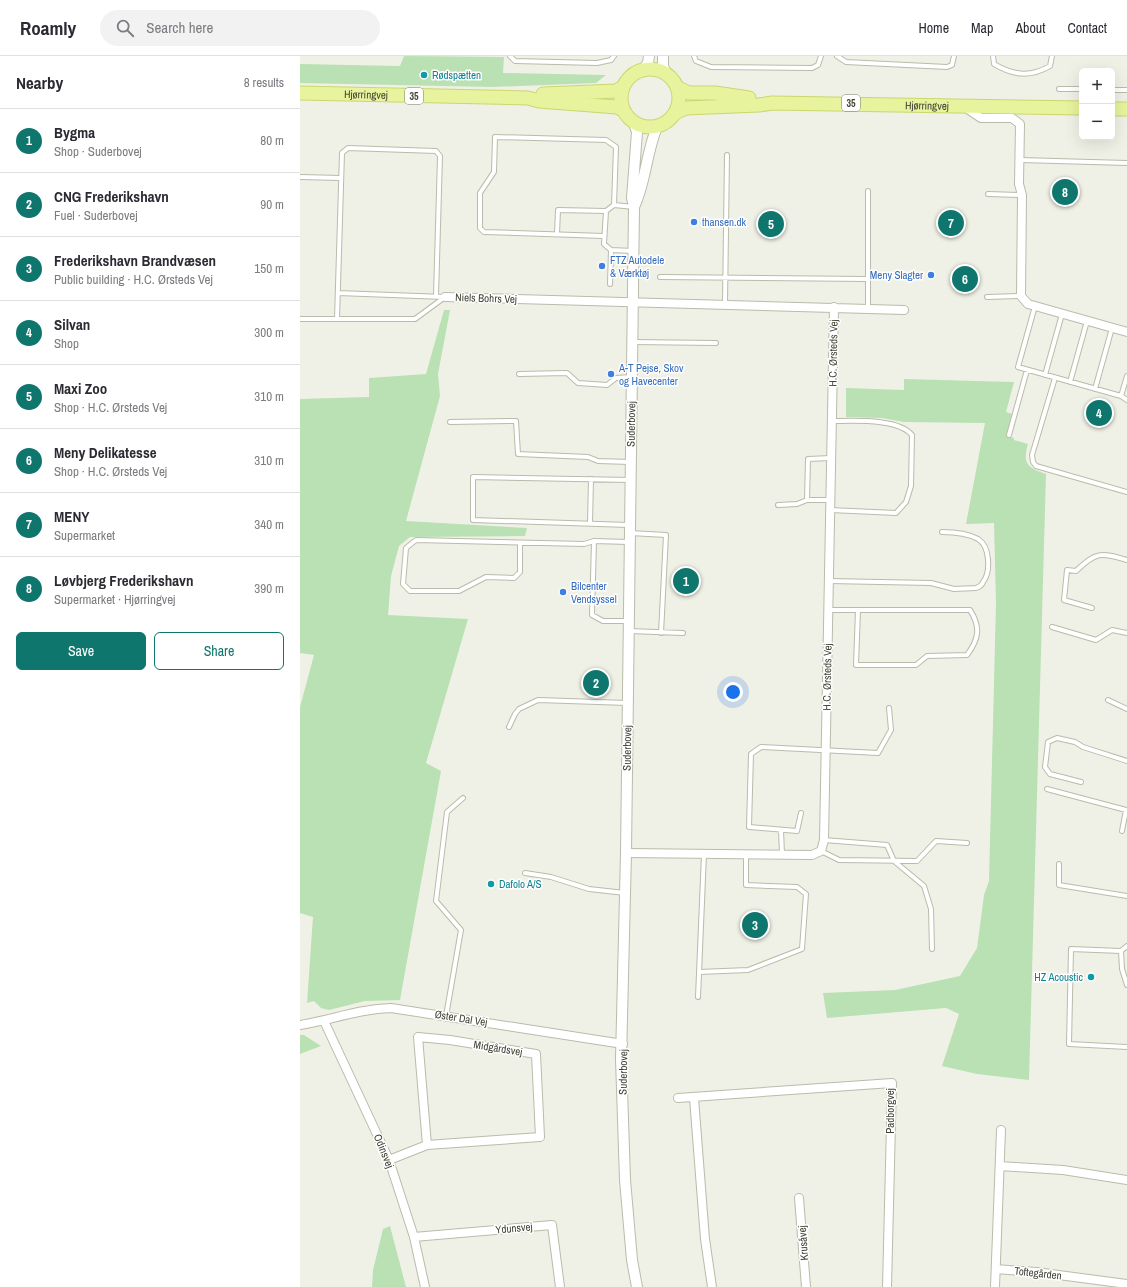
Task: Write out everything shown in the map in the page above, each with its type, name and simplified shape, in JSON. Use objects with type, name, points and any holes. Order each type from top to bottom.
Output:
[{"type":"main road","points":[[657,127],[645,127],[634,123],[623,110],[621,103],[623,87],[628,79],[635,73],[643,70],[659,70],[673,80],[678,88],[680,104],[677,112]]},
{"type":"main road","name":"Hjørringvej","points":[[528,98],[540,94],[616,91],[623,87]]},
{"type":"main road","name":"Hjørringvej","points":[[678,88],[689,93],[715,93],[759,99],[772,103]]},
{"type":"main road","name":"Hjørringvej","points":[[300,93],[528,98],[539,101],[617,107],[623,110]]},
{"type":"main road","name":"Hjørringvej","points":[[677,112],[686,108],[759,105],[772,103],[1079,108]]},
{"type":"main road","points":[[1115,109],[1127,109]]},
{"type":"main road","name":"35","points":[[657,127],[669,121],[677,112]]},
{"type":"street","points":[[643,70],[648,64],[649,56]]},
{"type":"street","points":[[663,56],[663,66],[666,74]]},
{"type":"street","points":[[964,106],[981,118],[1012,118],[1020,124],[1019,184],[1022,195],[1021,296],[1028,304],[1127,332]]},
{"type":"street","name":"Suderbovej","points":[[634,123],[637,132],[632,198],[634,207],[629,631],[623,1044],[621,1059],[625,1180],[632,1260],[637,1287]]},
{"type":"street","name":"Suderbovej","points":[[634,207],[639,197],[644,170],[657,127]]},
{"type":"street","name":"Niels Bohrs Vej","points":[[445,297],[632,302]]},
{"type":"street","name":"H.C. Ørsteds Vej","points":[[632,302],[904,310]]},
{"type":"street","name":"H.C. Ørsteds Vej","points":[[821,851],[824,840],[834,307]]},
{"type":"street","points":[[626,853],[812,855],[821,851]]},
{"type":"street","name":"Øster Dal Vej","points":[[300,1024],[324,1021],[343,1014],[378,1008],[391,1008],[623,1044]]},
{"type":"street","name":"Odinsvej","points":[[324,1021],[389,1160],[414,1237],[425,1287]]},
{"type":"street","name":"Midgårdsvej","points":[[389,1160],[427,1144],[540,1137],[536,1054],[450,1040],[418,1037],[427,1144]]},
{"type":"street","name":"Padborgvej","points":[[678,1098],[892,1083],[887,1287]]},
{"type":"street","points":[[694,1098],[705,1239],[712,1287]]},
{"type":"street","points":[[995,1287],[1001,1130]]},
{"type":"street","points":[[1000,1166],[1063,1170],[1127,1180]]},
{"type":"street","name":"Krusåvej","points":[[799,1198],[806,1287]]},
{"type":"street","name":"Ydunsvej","points":[[414,1237],[552,1225],[560,1287]]},
{"type":"street","name":"Toftegården","points":[[996,1269],[1036,1272],[1127,1284]]},
{"type":"lane","points":[[510,56],[515,61],[598,63],[611,60],[614,56]]},
{"type":"lane","points":[[694,56],[696,61],[711,67],[812,68],[818,65],[822,56]]},
{"type":"lane","points":[[837,56],[846,62],[947,68],[952,65],[954,56]]},
{"type":"lane","points":[[993,56],[994,64],[1005,71],[1024,74],[1038,73],[1050,66],[1052,56]]},
{"type":"lane","points":[[1059,89],[1079,89]]},
{"type":"lane","points":[[1115,90],[1127,90]]},
{"type":"lane","points":[[604,236],[484,232],[480,228],[480,193],[494,172],[495,137],[606,140],[616,147],[614,205]]},
{"type":"lane","points":[[337,320],[342,153],[348,148],[436,151],[440,156],[436,296]]},
{"type":"lane","points":[[725,304],[727,156]]},
{"type":"lane","points":[[1020,160],[1127,163]]},
{"type":"lane","points":[[300,177],[341,178]]},
{"type":"lane","points":[[868,191],[868,308]]},
{"type":"lane","points":[[988,194],[1022,195]]},
{"type":"lane","points":[[557,234],[558,210],[606,211],[614,205],[634,207]]},
{"type":"lane","points":[[606,211],[604,244],[611,250],[633,251]]},
{"type":"lane","points":[[610,284],[611,250]]},
{"type":"lane","points":[[660,277],[868,279]]},
{"type":"lane","points":[[338,293],[445,297]]},
{"type":"lane","points":[[986,297],[1021,296]]},
{"type":"lane","name":"Niels Bohrs Vej","points":[[300,319],[415,319],[445,297]]},
{"type":"lane","points":[[1035,306],[1018,367],[1121,396],[1127,400]]},
{"type":"lane","points":[[1045,375],[1062,314]]},
{"type":"lane","points":[[1070,382],[1087,321]]},
{"type":"lane","points":[[1095,389],[1112,328]]},
{"type":"lane","points":[[632,342],[716,343]]},
{"type":"lane","points":[[1009,435],[1027,370]]},
{"type":"lane","points":[[519,374],[567,373],[578,383],[607,385],[616,378],[631,378]]},
{"type":"lane","points":[[1121,396],[1127,376]]},
{"type":"lane","points":[[1055,378],[1032,455],[1033,462],[1036,466],[1127,492]]},
{"type":"lane","points":[[450,422],[516,421],[518,454],[588,457],[598,461],[630,462]]},
{"type":"lane","points":[[830,510],[896,513],[906,502],[911,486],[912,435],[907,428],[882,422],[832,421]]},
{"type":"lane","points":[[807,500],[808,459],[831,458]]},
{"type":"lane","points":[[630,480],[473,477],[473,520],[590,523],[630,533],[666,535],[661,633]]},
{"type":"lane","points":[[590,523],[591,479]]},
{"type":"lane","points":[[778,505],[797,504],[807,500],[830,500]]},
{"type":"lane","points":[[829,581],[931,583],[954,589],[976,588],[984,582],[988,560],[985,549],[980,540],[961,533],[942,532]]},
{"type":"lane","points":[[520,543],[520,572],[514,578],[486,577],[459,591],[410,591],[403,584],[406,548],[416,540],[584,544],[630,533]]},
{"type":"lane","points":[[594,541],[592,615],[604,621],[629,621]]},
{"type":"lane","points":[[1092,608],[1064,600],[1067,570],[1076,571],[1091,556],[1103,555],[1127,560]]},
{"type":"lane","points":[[828,610],[858,610],[970,610],[976,620],[976,642],[967,655],[927,656],[916,665],[856,665],[858,610]]},
{"type":"lane","points":[[1052,628],[1096,640],[1112,630],[1127,633]]},
{"type":"lane","points":[[629,631],[683,633]]},
{"type":"lane","points":[[510,727],[515,714],[519,709],[538,700],[628,703]]},
{"type":"lane","points":[[1108,700],[1127,709]]},
{"type":"lane","points":[[801,813],[796,831],[750,827],[751,754],[761,747],[878,753],[890,730],[889,708]]},
{"type":"lane","points":[[1081,782],[1050,774],[1044,767],[1048,742],[1057,738],[1075,742],[1083,747],[1127,761]]},
{"type":"lane","points":[[1047,789],[1126,810],[1122,831]]},
{"type":"lane","points":[[446,1016],[461,930],[436,901],[447,812],[463,798]]},
{"type":"lane","points":[[781,830],[782,854]]},
{"type":"lane","points":[[824,840],[888,845],[894,861],[924,886],[932,909],[932,949]]},
{"type":"lane","points":[[821,851],[839,860],[917,861],[936,841],[967,843]]},
{"type":"lane","points":[[698,997],[704,854]]},
{"type":"lane","points":[[699,972],[748,970],[802,949],[806,894],[797,887],[746,886],[746,854]]},
{"type":"lane","points":[[1059,864],[1059,885],[1127,896]]},
{"type":"lane","points":[[525,873],[551,877],[589,889],[625,893]]},
{"type":"lane","points":[[1127,946],[1121,951],[1071,949],[1069,1044],[1127,1047]]},
{"type":"lane","points":[[1121,951],[1122,969],[1127,986]]},
{"type":"green space","points":[[404,56],[504,57],[503,73],[606,75],[596,83],[492,87],[300,83],[300,64],[400,66]]},
{"type":"green space","points":[[444,310],[450,310],[438,374],[440,396],[406,521],[527,528],[525,536],[410,537],[399,546],[391,576],[388,615],[468,619],[426,763],[441,771],[400,1000],[365,1001],[329,1010],[321,1008],[314,1001],[307,1003],[313,917],[300,913],[300,707],[314,655],[300,653],[300,399],[369,397],[369,378],[426,374]]},
{"type":"green space","points":[[904,379],[1014,382],[1006,412],[1012,414],[1006,436],[1028,444],[1026,461],[1035,470],[1046,474],[1029,1080],[977,1074],[942,1066],[959,1014],[946,1008],[827,1018],[823,993],[895,990],[960,976],[977,948],[984,895],[989,881],[996,603],[994,523],[966,524],[985,423],[904,422],[882,418],[846,417],[846,388],[904,390]]},
{"type":"green space","points":[[300,1035],[304,1035],[321,1046],[300,1054]]},
{"type":"green space","points":[[390,1226],[406,1287],[372,1287],[373,1270],[383,1229]]},
{"type":"place","name":"Rødspætten","points":[[424,75]]},
{"type":"place","name":"Løvbjerg Frederikshavn","points":[[1065,192]]},
{"type":"place","name":"thansen.dk","points":[[694,222]]},
{"type":"place","name":"MENY","points":[[951,223]]},
{"type":"place","name":"Maxi Zoo","points":[[771,224]]},
{"type":"place","name":"FTZ Autodele & Værktøj","points":[[602,266]]},
{"type":"place","name":"Meny Slagter","points":[[931,275]]},
{"type":"place","name":"Meny Delikatesse","points":[[965,279]]},
{"type":"place","name":"A-T Pejse, Skov og Havecenter","points":[[611,374]]},
{"type":"place","name":"Silvan","points":[[1099,413]]},
{"type":"place","name":"Bygma","points":[[686,581]]},
{"type":"place","name":"Bilcenter Vendsyssel","points":[[563,592]]},
{"type":"place","name":"CNG Frederikshavn","points":[[596,683]]},
{"type":"place","name":"Dafolo A/S","points":[[491,884]]},
{"type":"place","name":"Frederikshavn Brandvæsen","points":[[755,925]]},
{"type":"place","name":"HZ Acoustic","points":[[1091,977]]}]
